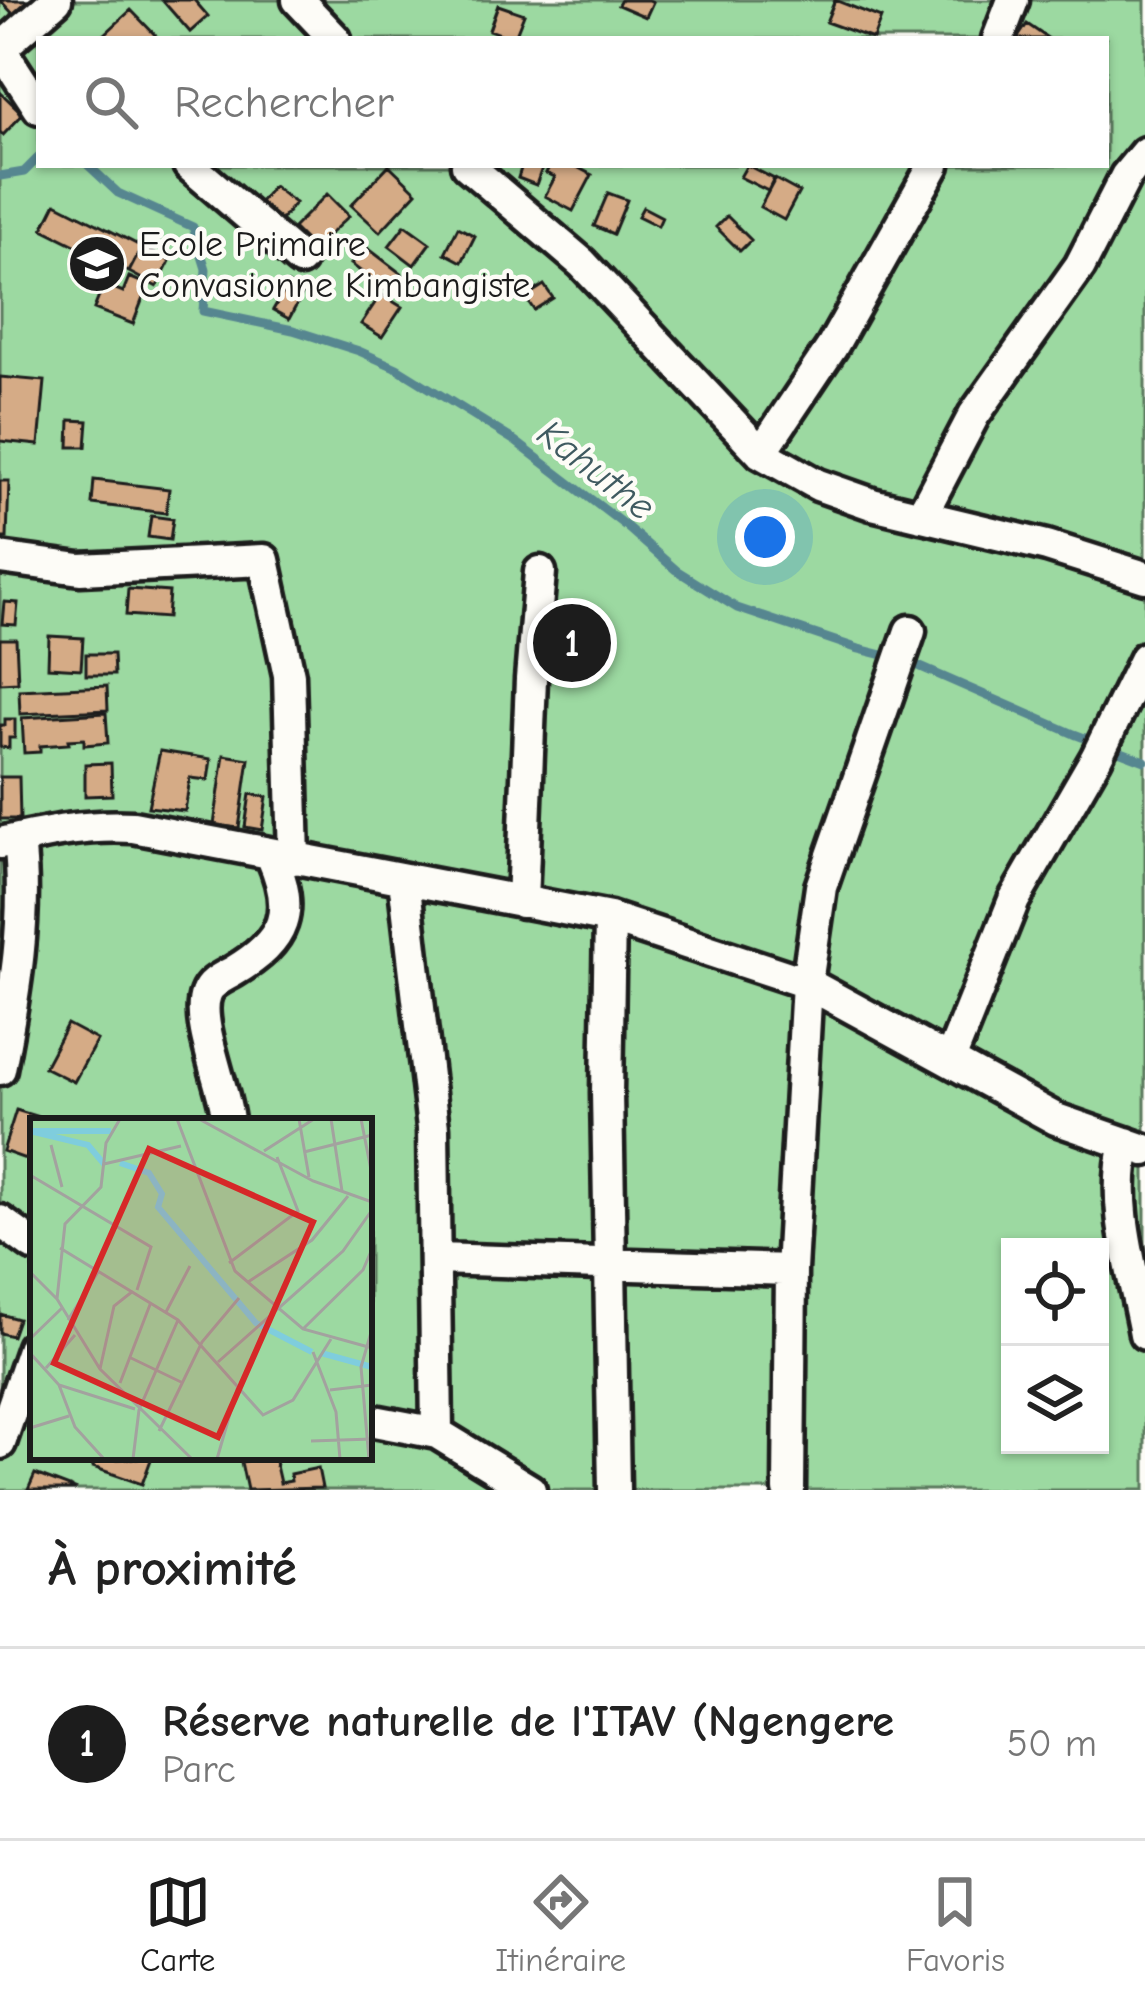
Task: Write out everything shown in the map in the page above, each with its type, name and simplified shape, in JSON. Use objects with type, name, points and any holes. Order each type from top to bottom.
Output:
[{"type":"street","points":[[298,0],[332,36]]},
{"type":"street","points":[[999,36],[1013,0]]},
{"type":"street","points":[[36,103],[0,48],[48,19]]},
{"type":"street","points":[[921,516],[974,416],[1080,266],[1126,176],[1145,153]]},
{"type":"street","points":[[193,168],[300,260]]},
{"type":"street","points":[[471,168],[582,263],[761,453],[818,485],[872,505],[1047,546],[1145,577]]},
{"type":"street","points":[[761,453],[832,347],[932,168]]},
{"type":"street","points":[[0,558],[80,569],[265,560],[289,675],[283,858],[287,910],[276,938],[255,958],[212,984],[204,997],[208,1040],[228,1118]]},
{"type":"street","points":[[522,902],[540,572]]},
{"type":"street","points":[[789,1490],[791,1270],[807,983],[821,886],[910,631]]},
{"type":"street","points":[[950,1060],[1013,901],[1096,758],[1145,658]]},
{"type":"street","points":[[0,1069],[17,982],[24,884],[9,841],[53,830],[133,827],[610,917],[807,983],[1056,1119],[1136,1147],[1119,1172],[1124,1226],[1145,1334]]},
{"type":"street","points":[[404,879],[433,1129],[437,1433]]},
{"type":"street","points":[[610,917],[607,1093],[614,1490]]},
{"type":"street","points":[[0,1221],[30,1244]]},
{"type":"street","points":[[437,1259],[791,1270]]},
{"type":"street","points":[[0,1443],[30,1356]]},
{"type":"street","points":[[372,1421],[437,1433],[530,1490]]},
{"type":"green space","points":[[0,0],[1145,0],[1145,1490],[0,1490]]},
{"type":"building","points":[[0,0],[28,0],[15,16]]},
{"type":"building","points":[[162,0],[194,0],[208,16],[190,32]]},
{"type":"building","points":[[621,0],[653,2],[646,17],[618,5]]},
{"type":"building","points":[[835,0],[881,18],[874,36],[826,22]]},
{"type":"building","points":[[498,5],[524,14],[515,36],[489,30]]},
{"type":"building","points":[[131,10],[156,36],[105,36]]},
{"type":"building","points":[[1027,24],[1045,36],[1019,36]]},
{"type":"building","points":[[0,92],[23,114],[3,135],[0,132]]},
{"type":"building","points":[[386,168],[392,168],[417,192],[380,232],[351,205]]},
{"type":"building","points":[[521,168],[542,168],[536,185],[518,178]]},
{"type":"building","points":[[548,168],[579,168],[592,175],[573,211],[545,196],[555,177],[546,173]]},
{"type":"building","points":[[745,168],[753,168],[774,179],[768,191],[740,177]]},
{"type":"building","points":[[775,179],[799,192],[784,220],[760,207]]},
{"type":"building","points":[[273,186],[295,203],[273,230],[251,213]]},
{"type":"building","points":[[608,193],[627,200],[613,234],[594,226]]},
{"type":"building","points":[[327,194],[349,216],[314,249],[293,228]]},
{"type":"building","points":[[56,203],[142,247],[129,272],[43,229]]},
{"type":"building","points":[[643,207],[662,217],[658,226],[638,216]]},
{"type":"building","points":[[727,216],[751,240],[740,251],[716,227]]},
{"type":"building","points":[[405,225],[430,243],[414,265],[389,246]]},
{"type":"building","points":[[458,227],[475,236],[462,262],[445,253]]},
{"type":"building","points":[[365,246],[403,275],[389,293],[351,264]]},
{"type":"building","points":[[142,247],[170,261],[157,287],[129,272]]},
{"type":"building","points":[[129,277],[148,285],[133,324],[94,309],[104,284],[123,292]]},
{"type":"building","points":[[288,284],[303,293],[289,319],[273,310]]},
{"type":"building","points":[[544,285],[553,298],[534,310],[525,297]]},
{"type":"building","points":[[381,294],[402,307],[382,337],[361,324]]},
{"type":"building","points":[[0,377],[45,381],[39,445],[0,441]]},
{"type":"building","points":[[70,420],[88,421],[86,447],[69,447]]},
{"type":"building","points":[[94,480],[169,489],[166,513],[92,504]]},
{"type":"building","points":[[0,481],[9,481],[7,538],[0,538]]},
{"type":"building","points":[[151,516],[173,519],[170,540],[148,537]]},
{"type":"building","points":[[128,589],[169,592],[167,618],[126,615]]},
{"type":"building","points":[[4,602],[18,603],[16,625],[2,624]]},
{"type":"building","points":[[49,636],[83,638],[81,669],[48,667]]},
{"type":"building","points":[[0,639],[16,639],[18,682],[0,683]]},
{"type":"building","points":[[86,654],[113,654],[114,675],[86,675]]},
{"type":"building","points":[[107,686],[108,710],[20,714],[19,690]]},
{"type":"building","points":[[106,713],[108,743],[84,745],[84,739],[68,740],[69,744],[40,746],[40,752],[24,753],[22,718]]},
{"type":"building","points":[[5,719],[15,719],[15,738],[9,738],[9,748],[0,747],[0,725],[5,725]]},
{"type":"building","points":[[160,751],[211,759],[208,780],[190,778],[185,811],[148,807]]},
{"type":"building","points":[[224,755],[249,759],[239,828],[214,825]]},
{"type":"building","points":[[111,763],[112,795],[85,796],[85,764]]},
{"type":"building","points":[[0,777],[19,777],[20,819],[0,819]]},
{"type":"building","points":[[250,794],[267,797],[262,830],[245,827]]},
{"type":"building","points":[[67,1024],[97,1040],[74,1082],[44,1067]]},
{"type":"building","points":[[16,1110],[42,1118],[30,1118],[30,1161],[3,1151]]},
{"type":"building","points":[[0,1314],[18,1319],[12,1336],[0,1333]]},
{"type":"building","points":[[96,1460],[151,1460],[142,1484],[93,1467]]},
{"type":"building","points":[[275,1460],[280,1483],[291,1481],[290,1474],[318,1468],[322,1488],[247,1490],[241,1462]]},
{"type":"building","points":[[35,1474],[75,1489],[28,1490]]},
{"type":"waterway","name":"Kahuthe","points":[[0,176],[24,172],[36,160]]},
{"type":"waterway","name":"Kahuthe","points":[[91,168],[118,193],[193,227],[206,269],[203,311],[293,330],[397,368],[515,441],[676,570],[737,608],[907,661],[1145,761]]},
{"type":"place","name":"Ecole Primaire Convasionne Kimbangiste","points":[[97,264]]},
{"type":"place","name":"Réserve naturelle de l'ITAV (Ngengere","points":[[572,643]]}]
